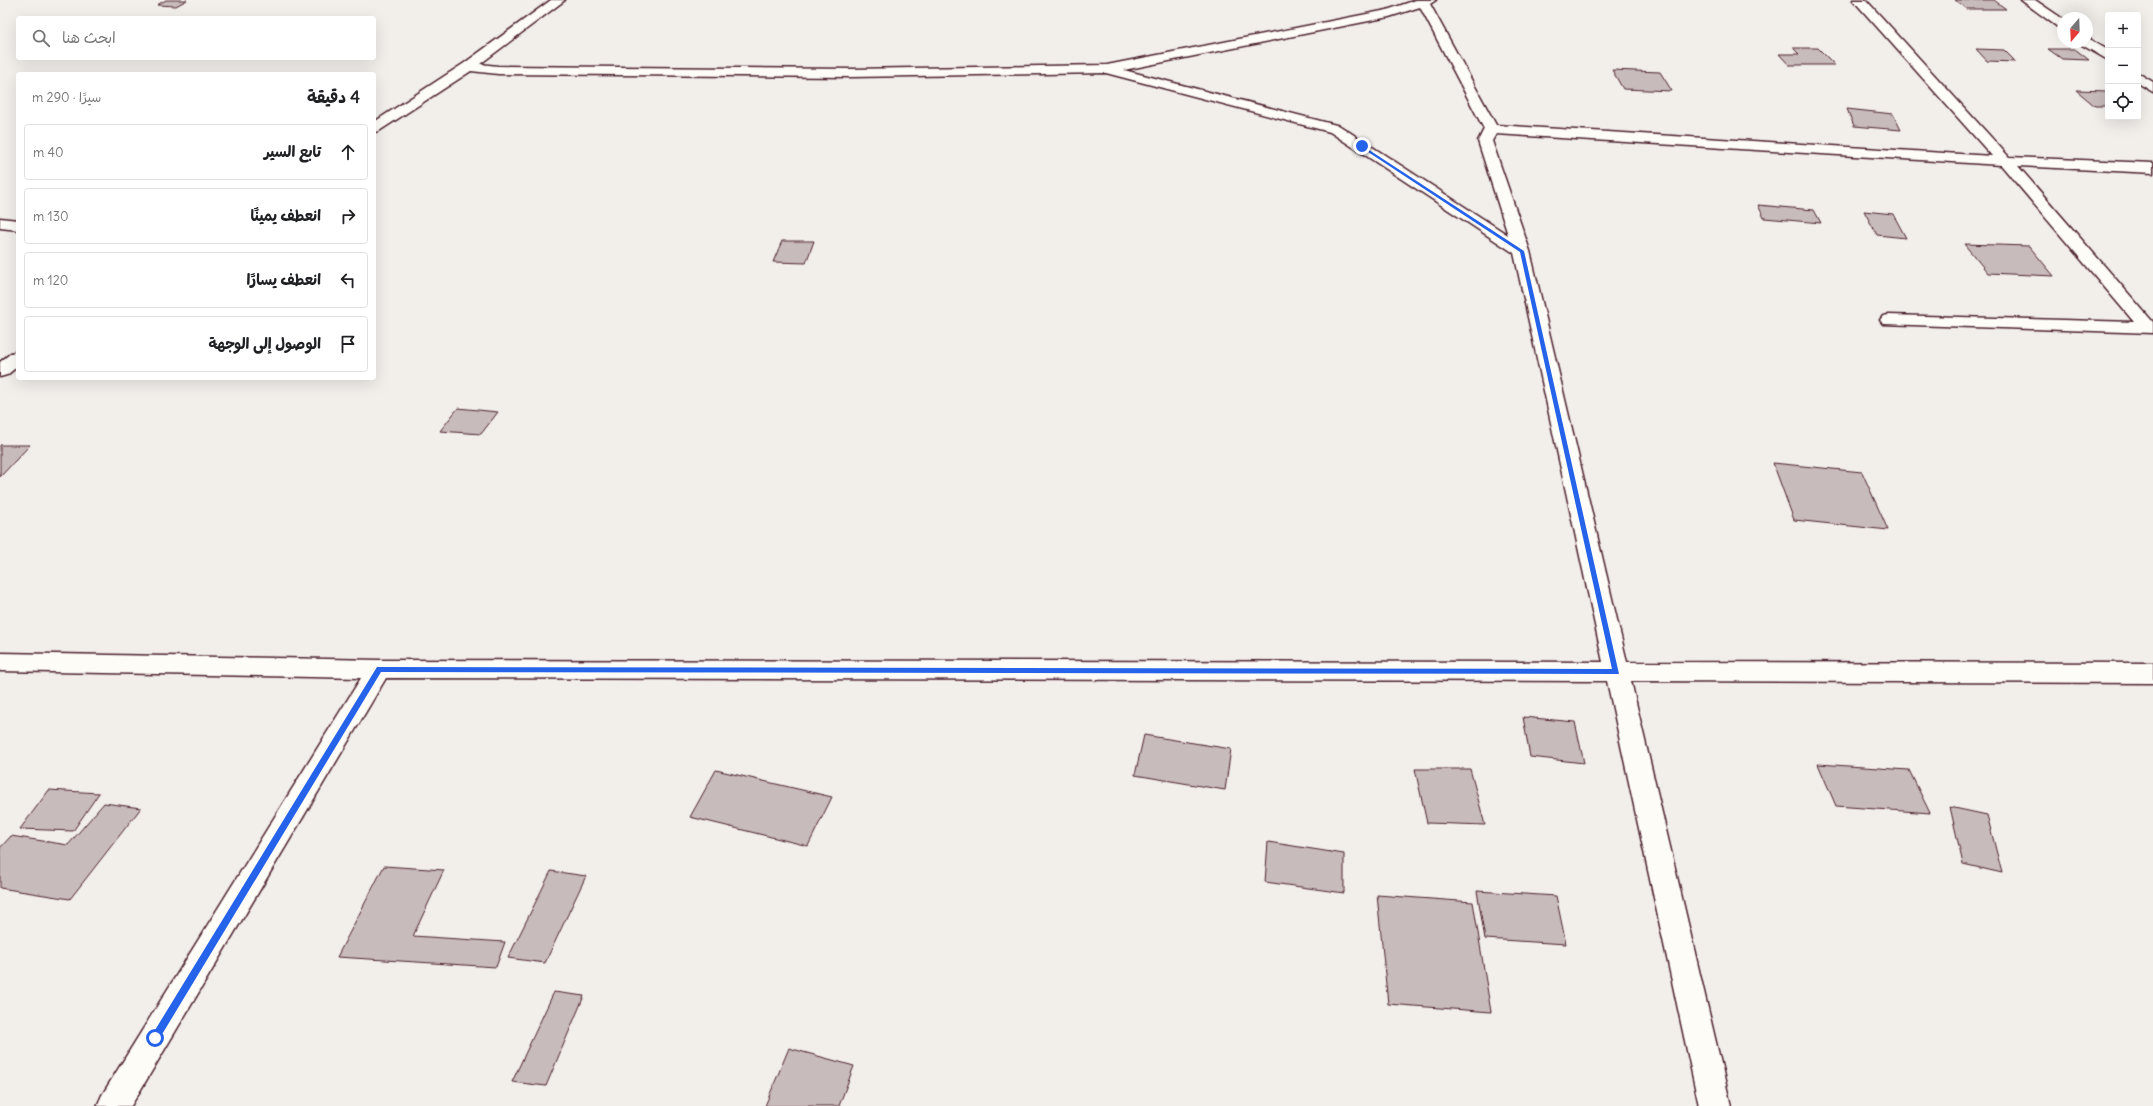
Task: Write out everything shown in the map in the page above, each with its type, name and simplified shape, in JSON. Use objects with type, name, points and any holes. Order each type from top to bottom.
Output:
[{"type":"street","points":[[376,127],[468,66],[559,0]]},
{"type":"street","points":[[1859,0],[2005,161],[2151,328]]},
{"type":"street","points":[[2027,0],[2057,21]]},
{"type":"street","points":[[468,66],[498,70],[843,73],[1106,69],[1389,13],[1425,1],[1491,129]]},
{"type":"street","points":[[2093,46],[2105,54]]},
{"type":"street","points":[[1106,69],[1335,129],[1522,251]]},
{"type":"street","points":[[2141,79],[2153,88]]},
{"type":"street","points":[[1491,129],[2005,161],[2153,168]]},
{"type":"street","points":[[1491,129],[1485,141],[1522,251],[1715,1106]]},
{"type":"street","points":[[0,223],[16,225]]},
{"type":"street","points":[[1889,320],[2151,328]]},
{"type":"street","points":[[0,371],[16,359]]},
{"type":"street","points":[[0,662],[379,669],[2153,673]]},
{"type":"street","points":[[113,1106],[379,669]]},
{"type":"building","points":[[166,0],[187,0],[176,6],[157,5]]},
{"type":"building","points":[[1955,0],[1994,0],[2006,9],[1966,9]]},
{"type":"building","points":[[1793,48],[1818,48],[1835,65],[1789,65],[1779,54],[1799,54]]},
{"type":"building","points":[[1976,49],[2004,50],[2016,62],[1987,61]]},
{"type":"building","points":[[2048,49],[2075,49],[2089,60],[2062,59]]},
{"type":"building","points":[[1612,70],[1660,72],[1672,91],[1623,89]]},
{"type":"building","points":[[2076,90],[2105,91],[2105,106],[2095,106]]},
{"type":"building","points":[[1847,109],[1893,114],[1901,130],[1854,126]]},
{"type":"building","points":[[1758,205],[1814,210],[1821,223],[1764,218]]},
{"type":"building","points":[[1864,211],[1893,214],[1906,238],[1877,235]]},
{"type":"building","points":[[782,241],[814,241],[806,263],[773,262]]},
{"type":"building","points":[[1964,244],[2029,246],[2054,276],[1988,273]]},
{"type":"building","points":[[458,408],[498,412],[481,434],[440,431]]},
{"type":"building","points":[[0,445],[30,445],[0,477]]},
{"type":"building","points":[[1773,463],[1862,472],[1888,530],[1794,520]]},
{"type":"building","points":[[1523,717],[1575,722],[1584,763],[1530,757]]},
{"type":"building","points":[[1144,735],[1231,749],[1225,790],[1135,775]]},
{"type":"building","points":[[1818,764],[1909,770],[1930,813],[1836,806]]},
{"type":"building","points":[[1415,769],[1470,769],[1485,825],[1427,823]]},
{"type":"building","points":[[716,770],[832,797],[808,846],[690,817]]},
{"type":"building","points":[[49,790],[99,793],[73,831],[20,829]]},
{"type":"building","points":[[104,803],[141,808],[70,899],[0,888],[0,848],[11,836],[68,845]]},
{"type":"building","points":[[1950,807],[1987,815],[2002,873],[1963,864]]},
{"type":"building","points":[[1268,842],[1344,854],[1344,893],[1265,882]]},
{"type":"building","points":[[384,866],[444,870],[413,936],[505,942],[496,967],[337,957]]},
{"type":"building","points":[[551,871],[586,876],[545,963],[508,958]]},
{"type":"building","points":[[1477,891],[1556,896],[1566,944],[1485,939]]},
{"type":"building","points":[[1377,895],[1473,902],[1491,1012],[1388,1004]]},
{"type":"building","points":[[554,992],[584,996],[546,1086],[512,1082]]},
{"type":"building","points":[[789,1048],[854,1066],[839,1106],[765,1106]]},
{"type":"route","points":[[155,1038],[379,669],[1616,672],[1522,251],[1362,146]]}]
